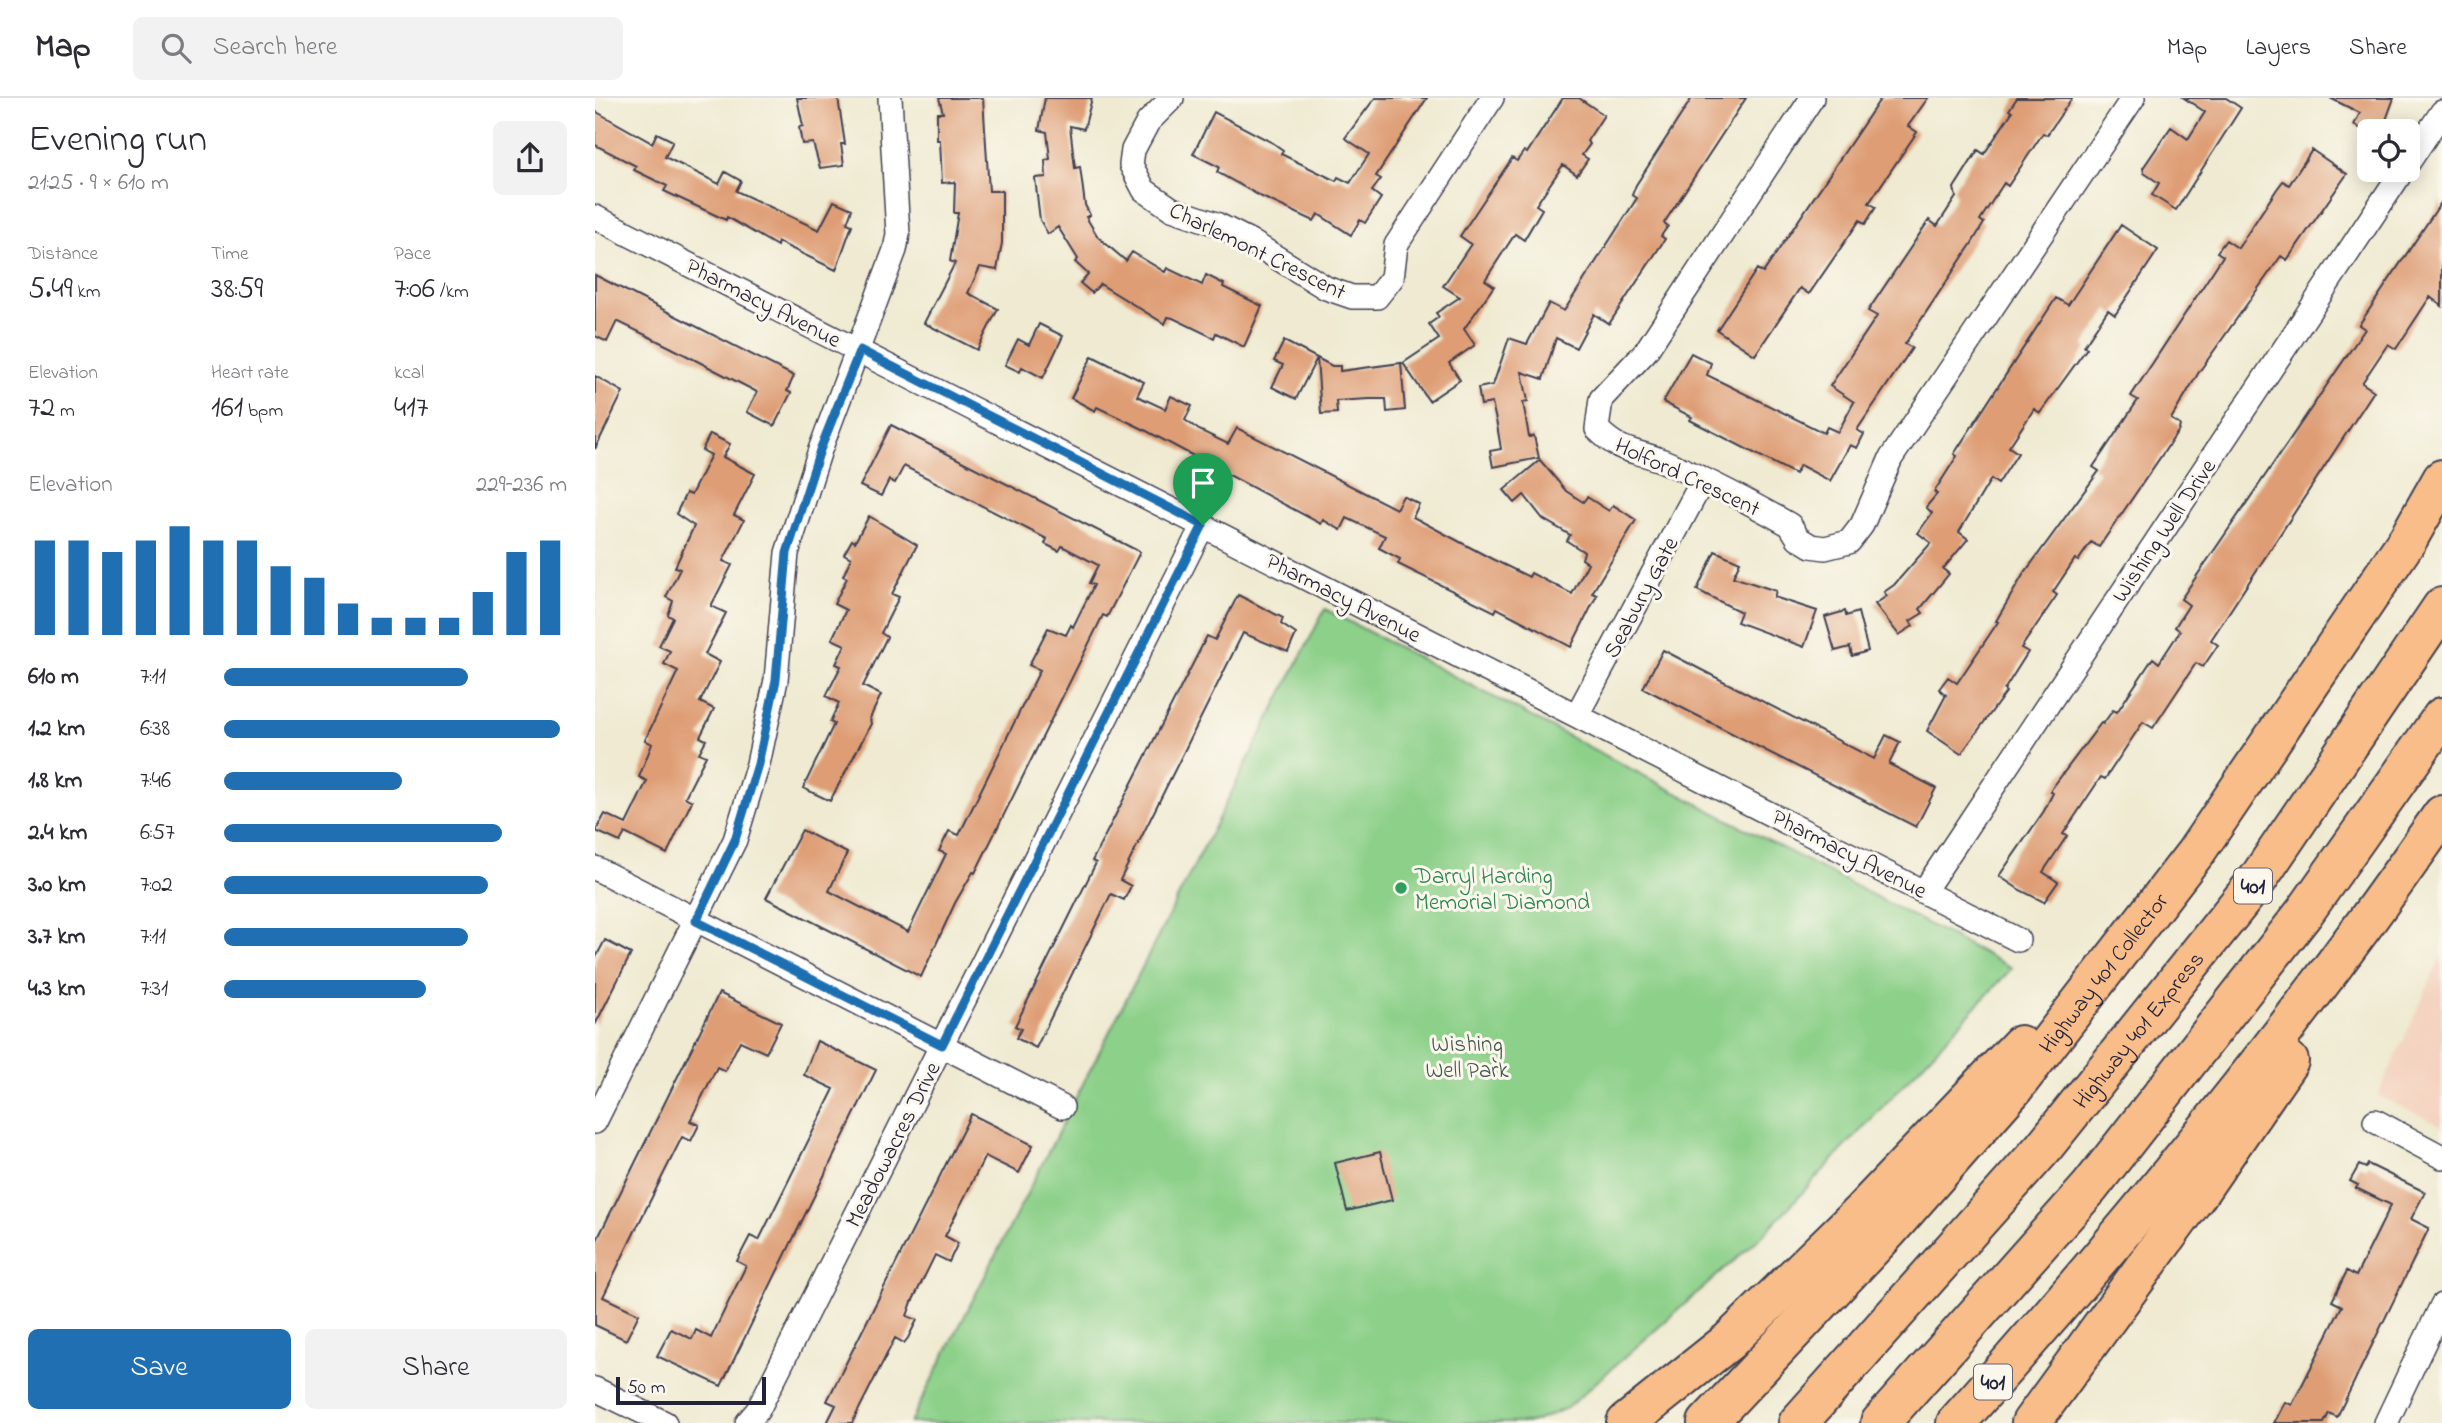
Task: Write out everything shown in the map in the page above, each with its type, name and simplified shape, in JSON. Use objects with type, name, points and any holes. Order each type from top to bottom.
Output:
[{"type":"highway","name":"Highway 401 Collector","points":[[1707,1423],[1888,1231],[2014,1088],[2204,841],[2408,538],[2442,479]]},
{"type":"highway","name":"Highway 401 Express","points":[[1798,1423],[2043,1148],[2256,882],[2442,607]]},
{"type":"highway","name":"401","points":[[1880,1423],[2090,1187],[2304,913],[2442,717]]},
{"type":"highway","name":"401","points":[[1956,1423],[2184,1157],[2396,882],[2442,815]]},
{"type":"highway","points":[[2031,1423],[2197,1195],[2311,1028],[2396,882]]},
{"type":"highway","points":[[1626,1423],[1738,1332],[1861,1212],[1983,1082],[2128,937]]},
{"type":"street","points":[[595,1122],[735,840],[758,764],[776,680],[787,553],[820,450],[860,350],[895,250],[898,234],[890,98]]},
{"type":"street","name":"Charlemont Crescent","points":[[1172,98],[1149,122],[1133,150],[1131,165],[1144,190],[1172,209],[1216,224],[1250,241],[1326,288],[1366,299],[1377,297],[1392,278],[1396,246],[1492,98]]},
{"type":"street","name":"Holford Crescent","points":[[1812,98],[1646,351],[1601,399],[1597,412],[1597,429],[1622,450],[1663,461],[1703,480],[1790,525],[1798,538],[1811,546],[1825,548],[1849,542],[1862,525],[1891,458],[2133,98]]},
{"type":"street","points":[[2420,145],[2442,112]]},
{"type":"street","name":"Wishing Well Drive","points":[[1924,891],[2395,182]]},
{"type":"street","name":"Pharmacy Avenue","points":[[595,217],[2018,940]]},
{"type":"street","name":"Seabury Gate","points":[[1577,715],[1703,480]]},
{"type":"street","name":"Meadowacres Drive","points":[[747,1423],[758,1410],[1203,525]]},
{"type":"street","points":[[595,868],[1062,1107]]},
{"type":"street","points":[[2375,1121],[2442,1157]]},
{"type":"street","points":[[2386,1423],[2442,1305]]},
{"type":"street","points":[[595,1389],[665,1423]]},
{"type":"shaded area","points":[[2442,955],[2442,1126],[2378,1096]]},
{"type":"green space","name":"Wishing Well Park","points":[[1325,609],[2012,968],[1762,1236],[1567,1408],[1531,1423],[910,1423]]},
{"type":"building","points":[[797,98],[838,98],[845,144],[841,144],[844,165],[820,168],[813,143],[802,144],[799,127],[803,126]]},
{"type":"building","points":[[939,98],[983,98],[989,191],[1002,191],[1002,243],[997,270],[980,267],[968,293],[998,309],[977,350],[924,323],[955,263],[950,261],[958,213],[954,213],[955,182],[942,183],[940,140],[937,140],[937,113],[943,113]]},
{"type":"building","points":[[1045,98],[1092,98],[1084,129],[1070,126],[1075,168],[1080,167],[1085,205],[1090,215],[1086,217],[1098,237],[1126,261],[1132,252],[1165,272],[1167,268],[1202,285],[1206,275],[1224,284],[1223,287],[1262,306],[1244,347],[1216,333],[1214,338],[1173,318],[1168,317],[1165,324],[1100,284],[1092,293],[1080,283],[1088,274],[1075,262],[1078,259],[1058,227],[1048,234],[1040,220],[1035,178],[1046,177],[1045,160],[1050,159],[1047,132],[1039,130]]},
{"type":"building","points":[[1375,98],[1427,98],[1376,176],[1381,179],[1372,191],[1381,198],[1365,223],[1360,220],[1351,235],[1318,214],[1314,221],[1262,197],[1217,172],[1219,167],[1193,154],[1214,112],[1273,143],[1283,150],[1281,154],[1336,181],[1338,177],[1350,183],[1369,154],[1345,138]]},
{"type":"building","points":[[1563,98],[1579,98],[1604,115],[1587,141],[1590,144],[1582,155],[1588,159],[1577,175],[1563,165],[1536,205],[1542,209],[1524,240],[1515,234],[1485,280],[1494,286],[1464,329],[1475,345],[1449,363],[1460,380],[1429,401],[1403,363],[1439,339],[1429,324],[1439,317],[1436,313],[1460,297],[1443,286],[1471,244],[1460,236],[1512,158],[1517,161],[1524,151],[1527,153]]},
{"type":"building","points":[[1692,98],[1746,98],[1664,223],[1668,226],[1661,236],[1665,239],[1609,324],[1594,314],[1576,348],[1556,338],[1543,379],[1522,372],[1528,401],[1523,402],[1529,437],[1534,436],[1539,458],[1493,467],[1490,451],[1501,449],[1497,425],[1492,403],[1481,405],[1478,388],[1493,385],[1509,338],[1527,344],[1549,303],[1564,311],[1637,198],[1632,195],[1636,185]]},
{"type":"building","points":[[1881,98],[1928,98],[1908,126],[1917,132],[1869,203],[1876,207],[1865,224],[1860,220],[1809,294],[1800,288],[1755,355],[1717,330],[1757,269],[1763,273]]},
{"type":"building","points":[[2017,98],[2072,98],[2047,135],[2043,133],[2008,186],[2004,183],[1980,220],[1984,223],[1972,243],[1905,344],[1912,348],[1857,430],[1864,434],[1857,448],[1850,445],[1830,481],[1800,465],[1795,474],[1690,420],[1692,417],[1663,402],[1691,353],[1711,363],[1707,375],[1824,433],[1827,427],[1838,432],[1854,402],[1830,386],[1877,316],[1868,311],[1929,220],[1937,226],[1956,197],[1954,188],[1978,150],[1984,154],[2012,112],[2009,110]]},
{"type":"building","points":[[2184,98],[2226,98],[2241,108],[2176,210],[2152,195],[2159,183],[2144,173],[2143,168],[2171,127],[2188,139],[2205,112]]},
{"type":"building","points":[[2330,98],[2394,98],[2386,119],[2357,119],[2360,113]]},
{"type":"building","points":[[595,111],[652,143],[657,133],[673,141],[665,157],[719,184],[725,172],[741,181],[736,191],[819,230],[834,201],[852,209],[847,223],[852,225],[836,270],[778,242],[777,246],[727,217],[726,220],[664,191],[667,186],[634,170],[636,166],[595,145]]},
{"type":"building","points":[[2312,150],[2347,174],[2287,260],[2281,256],[2199,372],[2171,419],[2180,425],[2179,430],[2099,547],[2091,542],[2078,561],[2075,559],[2053,592],[2057,595],[2021,648],[2028,652],[2004,690],[2006,692],[1961,754],[1927,731],[1946,695],[1939,689],[1948,677],[1957,683],[1998,622],[1996,621],[2023,575],[2099,471],[2093,467],[2138,400],[2131,396],[2223,256],[2217,252],[2226,240],[2238,248],[2283,181],[2289,185]]},
{"type":"building","points":[[2442,201],[2442,306],[2430,297],[2396,349],[2388,344],[2362,383],[2374,391],[2211,640],[2218,645],[2203,667],[2196,663],[2153,728],[2143,722],[2105,779],[2101,777],[2063,834],[2067,836],[2043,872],[2058,882],[2044,902],[2020,890],[1999,876],[2044,811],[2053,793],[2050,791],[2101,723],[2103,724],[2113,710],[2117,712],[2153,658],[2159,663],[2180,631],[2175,627],[2189,605],[2181,599],[2365,329],[2359,325]]},
{"type":"building","points":[[2121,225],[2158,250],[2115,315],[2108,310],[2084,346],[2087,348],[2040,413],[2034,409],[2009,447],[2018,453],[1998,484],[1991,479],[1959,532],[1968,539],[1943,569],[1949,574],[1920,609],[1923,613],[1910,621],[1913,626],[1899,635],[1875,604],[1887,596],[1884,592],[1894,585],[1931,543],[1918,533],[1932,513],[1926,507],[1937,494],[1934,492],[1957,456],[1954,454],[2056,298],[2068,305]]},
{"type":"building","points":[[595,275],[794,376],[787,391],[791,393],[774,426],[747,412],[757,392],[670,347],[617,321],[607,342],[595,336]]},
{"type":"building","points":[[1039,324],[1063,336],[1043,378],[1022,367],[1020,372],[1005,365],[1018,339],[1029,345]]},
{"type":"building","points":[[1284,341],[1317,358],[1296,399],[1272,387],[1283,365],[1274,361]]},
{"type":"building","points":[[1092,356],[1144,382],[1137,396],[1165,409],[1171,396],[1192,406],[1185,420],[1199,430],[1228,444],[1237,428],[1396,509],[1403,496],[1419,504],[1413,517],[1529,577],[1531,573],[1572,594],[1588,563],[1582,559],[1584,552],[1567,541],[1570,535],[1543,519],[1524,495],[1515,503],[1504,490],[1540,460],[1566,491],[1583,502],[1587,497],[1609,511],[1613,505],[1636,520],[1592,593],[1597,595],[1571,647],[1497,608],[1495,612],[1398,564],[1400,559],[1379,548],[1385,536],[1347,518],[1341,530],[1323,520],[1321,524],[1141,428],[1097,407],[1095,411],[1071,398]]},
{"type":"building","points":[[1317,358],[1332,366],[1340,366],[1340,371],[1401,363],[1405,410],[1387,412],[1386,399],[1369,399],[1336,401],[1337,413],[1321,414]]},
{"type":"building","points":[[595,376],[623,392],[595,449]]},
{"type":"building","points":[[891,425],[1140,552],[1107,617],[1103,615],[975,873],[973,872],[955,903],[921,977],[766,898],[802,830],[847,853],[829,891],[908,932],[946,854],[939,851],[949,831],[959,835],[1040,670],[1029,665],[1048,628],[1066,635],[1071,625],[1073,627],[1094,585],[1089,583],[1098,565],[1062,546],[1059,551],[1045,544],[1047,539],[904,466],[895,483],[889,480],[881,496],[860,486]]},
{"type":"building","points":[[710,434],[730,444],[723,457],[755,474],[734,515],[744,520],[723,561],[732,565],[711,606],[726,613],[705,654],[720,662],[700,702],[714,709],[700,737],[706,740],[699,753],[706,756],[685,797],[692,801],[667,854],[625,833],[620,842],[596,831],[605,814],[626,824],[647,781],[639,777],[652,744],[645,740],[678,671],[664,664],[670,651],[659,646],[673,618],[668,615],[673,601],[666,597],[680,569],[675,567],[694,526],[676,514],[686,493],[691,495],[711,455],[702,450]]},
{"type":"building","points":[[869,516],[917,545],[892,594],[899,597],[881,633],[887,637],[863,686],[881,695],[870,718],[871,724],[830,801],[803,788],[834,724],[830,722],[839,703],[826,696],[841,666],[836,664],[845,645],[832,639],[846,610],[834,604],[847,578],[843,576],[851,558],[844,554],[852,540],[855,542]]},
{"type":"building","points":[[1715,551],[1740,562],[1733,577],[1776,591],[1774,597],[1817,611],[1804,647],[1737,622],[1741,612],[1697,590]]},
{"type":"building","points":[[1238,595],[1283,618],[1281,624],[1296,634],[1288,652],[1243,633],[1120,880],[1131,886],[1124,900],[1111,894],[1036,1048],[1016,1038],[1021,1029],[1015,1026],[1096,863],[1092,861],[1207,636],[1215,640]]},
{"type":"building","points":[[1845,611],[1846,616],[1858,612],[1868,651],[1852,656],[1850,647],[1835,651],[1825,617]]},
{"type":"building","points":[[1663,650],[1874,759],[1886,735],[1900,742],[1889,764],[1936,788],[1916,827],[1643,688]]},
{"type":"building","points":[[605,940],[631,954],[595,1025],[595,959]]},
{"type":"building","points":[[719,993],[781,1023],[766,1053],[740,1041],[725,1071],[717,1067],[690,1121],[699,1125],[691,1141],[682,1137],[634,1233],[603,1297],[639,1314],[626,1340],[595,1325],[595,1244]]},
{"type":"building","points":[[817,1041],[876,1070],[721,1386],[657,1356],[671,1329],[692,1339],[696,1330],[711,1338],[746,1266],[737,1261],[750,1236],[759,1240],[834,1089],[804,1075]]},
{"type":"building","points":[[971,1114],[1033,1145],[1019,1173],[985,1156],[945,1236],[958,1243],[949,1262],[935,1255],[912,1302],[907,1316],[917,1320],[908,1338],[904,1343],[895,1338],[852,1423],[827,1423],[836,1405],[827,1401]]},
{"type":"building","points":[[1380,1152],[1392,1200],[1347,1211],[1335,1163]]},
{"type":"building","points":[[2368,1164],[2425,1192],[2411,1219],[2429,1228],[2337,1417],[2329,1413],[2324,1423],[2274,1423],[2285,1402],[2292,1405],[2342,1306],[2332,1301],[2347,1271],[2356,1276],[2391,1205],[2356,1188],[2358,1185],[2350,1181],[2359,1165],[2366,1168]]},
{"type":"place","name":"Darryl Harding Memorial Diamond","points":[[1401,888]]},
{"type":"route","points":[[860,350],[1203,525],[942,1045],[696,921],[735,840],[758,764],[776,680],[787,553],[802,500],[860,350]]}]
